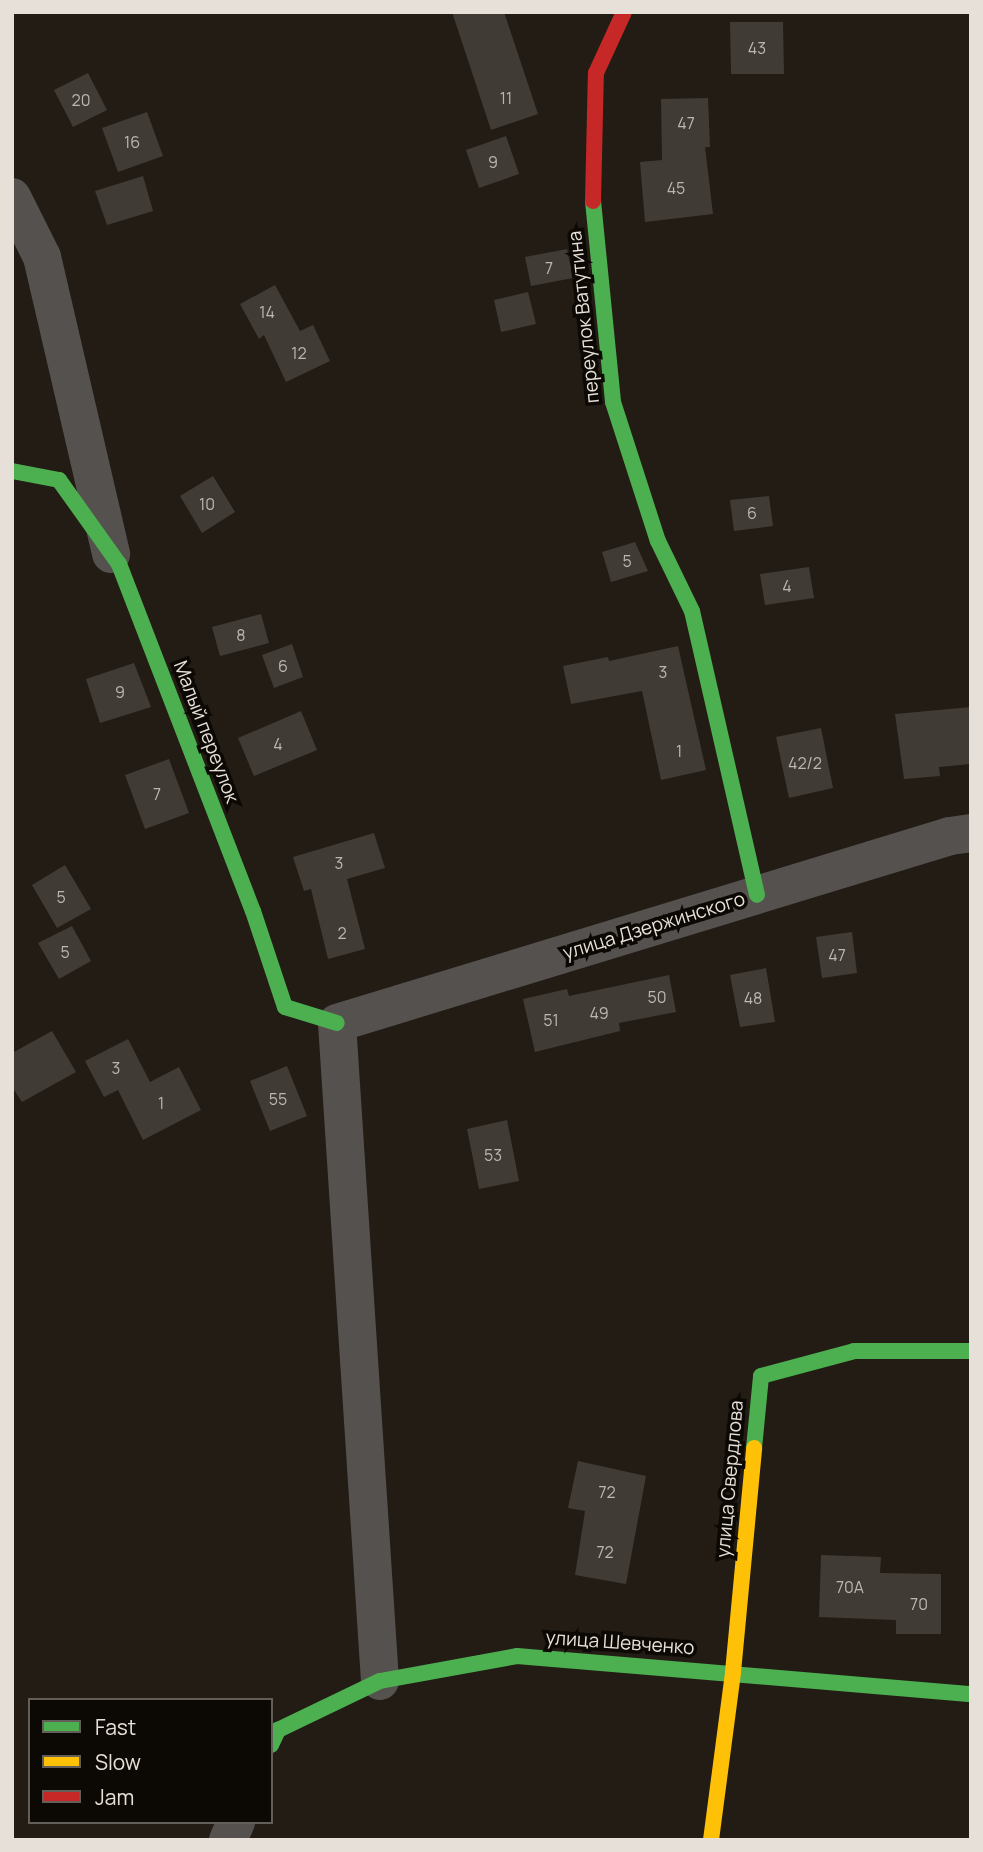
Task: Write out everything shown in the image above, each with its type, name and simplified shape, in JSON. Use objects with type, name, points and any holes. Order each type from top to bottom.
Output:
[{"type":"street","name":"переулок Ватутина","points":[[624,12],[596,73],[592,190],[613,402],[658,541],[692,611],[757,895]]},
{"type":"street","points":[[12,197],[42,257],[111,554]]},
{"type":"street","name":"Малый переулок","points":[[12,471],[59,480],[119,564],[243,885],[285,1007],[337,1023]]},
{"type":"street","name":"улица Дзержинского","points":[[337,1023],[950,836],[971,833]]},
{"type":"street","points":[[337,1023],[380,1681]]},
{"type":"street","name":"улица Свердлова","points":[[733,1672],[761,1376],[854,1350],[971,1351]]},
{"type":"street","name":"улица Шевченко","points":[[273,1741],[278,1730],[380,1681],[517,1656],[971,1694]]},
{"type":"street","points":[[711,1840],[733,1672]]},
{"type":"street","points":[[228,1840],[235,1824]]},
{"type":"building","points":[[452,12],[504,12],[538,114],[491,130]]},
{"type":"building","points":[[730,22],[783,22],[784,74],[731,74]]},
{"type":"building","points":[[88,73],[107,110],[73,127],[54,90]]},
{"type":"building","points":[[708,98],[710,147],[705,147],[713,214],[645,222],[640,162],[662,160],[661,99]]},
{"type":"building","points":[[147,112],[163,156],[118,172],[102,128]]},
{"type":"building","points":[[506,136],[519,174],[479,188],[466,150]]},
{"type":"building","points":[[143,176],[153,211],[107,225],[95,191]]},
{"type":"building","points":[[567,249],[573,278],[531,286],[525,257]]},
{"type":"building","points":[[275,285],[300,331],[313,325],[330,361],[286,382],[264,335],[259,339],[240,304]]},
{"type":"building","points":[[528,292],[536,324],[501,332],[494,300]]},
{"type":"building","points":[[213,476],[235,512],[202,533],[180,496]]},
{"type":"building","points":[[769,496],[773,526],[734,531],[730,500]]},
{"type":"building","points":[[635,542],[648,571],[611,582],[602,552]]},
{"type":"building","points":[[809,567],[814,598],[765,605],[760,574]]},
{"type":"building","points":[[261,614],[269,643],[220,656],[212,627]]},
{"type":"building","points":[[292,644],[303,677],[274,688],[262,655]]},
{"type":"building","points":[[678,646],[706,770],[661,780],[642,691],[571,704],[563,666],[608,657],[609,661]]},
{"type":"building","points":[[134,663],[151,707],[100,723],[86,679]]},
{"type":"building","points":[[971,707],[971,764],[939,767],[940,776],[904,779],[895,714]]},
{"type":"building","points":[[301,711],[317,750],[254,776],[238,738]]},
{"type":"building","points":[[821,728],[833,788],[789,798],[776,737]]},
{"type":"building","points":[[169,759],[189,813],[145,829],[125,775]]},
{"type":"building","points":[[374,833],[385,868],[347,879],[365,949],[328,959],[311,889],[304,891],[293,857]]},
{"type":"building","points":[[65,865],[91,909],[57,928],[32,885]]},
{"type":"building","points":[[72,926],[91,961],[59,979],[38,943]]},
{"type":"building","points":[[852,932],[857,973],[822,978],[816,937]]},
{"type":"building","points":[[766,968],[775,1022],[740,1027],[730,975]]},
{"type":"building","points":[[669,975],[676,1012],[619,1023],[620,1031],[535,1052],[523,999],[567,989],[569,996]]},
{"type":"building","points":[[52,1031],[76,1072],[22,1102],[12,1087],[12,1053]]},
{"type":"building","points":[[128,1039],[150,1082],[179,1067],[201,1110],[143,1140],[118,1090],[104,1097],[85,1061]]},
{"type":"building","points":[[287,1066],[307,1116],[270,1131],[250,1081]]},
{"type":"building","points":[[507,1120],[519,1181],[479,1189],[467,1129]]},
{"type":"building","points":[[578,1461],[646,1476],[626,1584],[575,1575],[585,1511],[568,1508]]},
{"type":"building","points":[[821,1555],[881,1557],[880,1573],[941,1574],[941,1634],[896,1634],[896,1620],[819,1617]]},
{"type":"traffic: fast","points":[[593,201],[613,402],[658,541],[692,611],[757,895]]},
{"type":"traffic: fast","points":[[12,471],[59,480],[119,564],[253,911],[285,1007],[337,1023]]},
{"type":"traffic: fast","points":[[754,1448],[761,1376],[854,1351],[971,1351]]},
{"type":"traffic: fast","points":[[273,1741],[278,1730],[380,1681],[517,1656],[971,1694]]},
{"type":"traffic: slow","points":[[711,1840],[733,1672],[754,1448]]},
{"type":"traffic: jam","points":[[593,201],[596,73],[624,12]]}]
